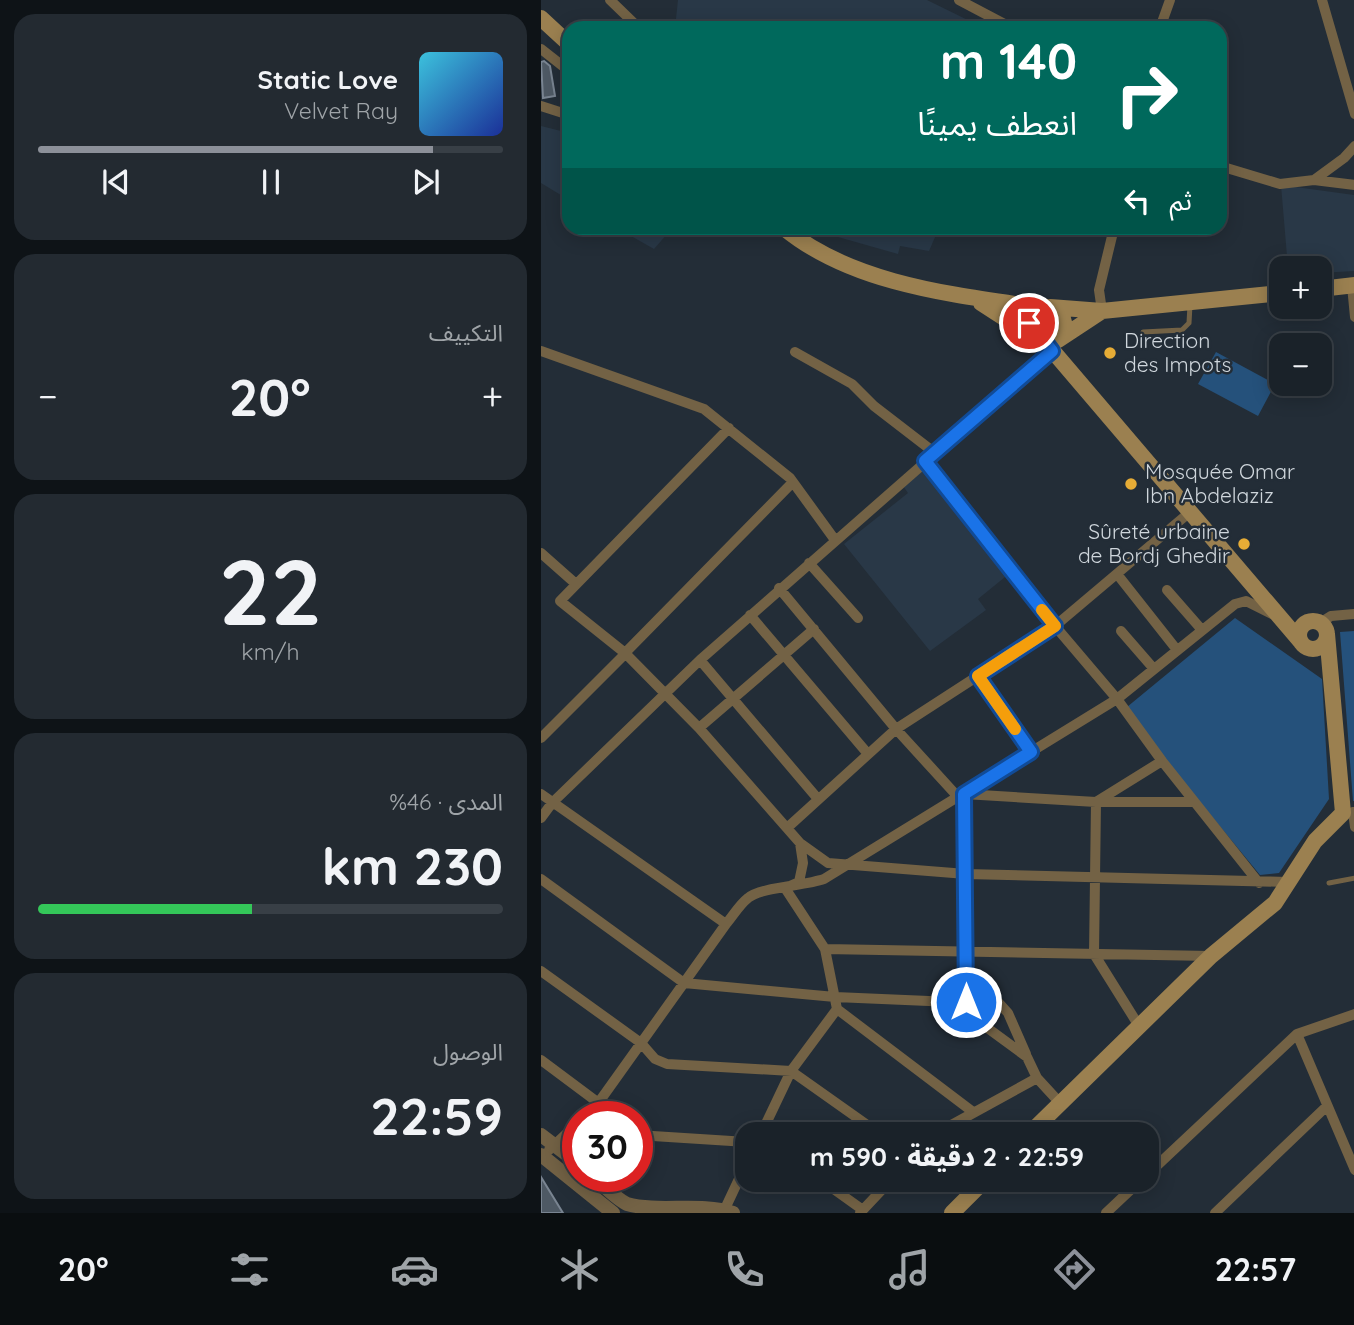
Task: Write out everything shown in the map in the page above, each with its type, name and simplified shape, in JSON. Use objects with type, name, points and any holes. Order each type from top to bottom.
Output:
[{"type":"main road","points":[[541,18],[562,38]]},
{"type":"main road","points":[[794,235],[825,256],[889,279],[969,297],[1045,307],[1102,311],[1269,294]]},
{"type":"main road","points":[[1332,288],[1353,286]]},
{"type":"main road","points":[[969,297],[1047,343]]},
{"type":"main road","points":[[1045,307],[1058,311],[1064,320],[1064,331],[1047,343]]},
{"type":"main road","points":[[1045,307],[1030,318],[1029,328],[1047,343],[1262,596],[1290,625],[1333,680]]},
{"type":"main road","points":[[1047,343],[1102,311]]},
{"type":"main road","points":[[1262,596],[1321,626]]},
{"type":"main road","points":[[1305,645],[1300,629],[1306,622],[1321,626]]},
{"type":"main road","points":[[1305,645],[1321,646],[1321,626]]},
{"type":"main road","points":[[1041,1122],[1211,956],[1275,903],[1315,841],[1350,813],[1333,680],[1321,626]]},
{"type":"main road","points":[[952,1213],[973,1192]]},
{"type":"street","points":[[610,0],[632,21]]},
{"type":"street","points":[[959,0],[999,21]]},
{"type":"street","points":[[1162,21],[1170,0]]},
{"type":"street","points":[[1322,0],[1354,114]]},
{"type":"street","points":[[541,49],[562,66]]},
{"type":"street","points":[[541,106],[562,113]]},
{"type":"street","points":[[1314,180],[1344,158],[1354,146]]},
{"type":"street","points":[[1227,168],[1280,184],[1314,180],[1354,185]]},
{"type":"street","points":[[1102,311],[1099,290],[1112,235]]},
{"type":"street","points":[[1353,286],[1354,317]]},
{"type":"street","points":[[541,818],[551,803],[664,693],[935,453],[1047,343]]},
{"type":"street","points":[[541,351],[704,409],[793,482],[835,540]]},
{"type":"street","points":[[795,352],[852,384],[874,406],[935,453]]},
{"type":"street","points":[[729,428],[560,601],[625,653],[699,728],[800,843],[827,863],[966,874],[1287,882]]},
{"type":"street","points":[[925,461],[1055,626],[1117,699],[1162,761],[1259,883]]},
{"type":"street","points":[[541,738],[793,482]]},
{"type":"street","points":[[787,828],[896,729],[1055,626],[1190,512]]},
{"type":"street","points":[[541,553],[576,584]]},
{"type":"street","points":[[809,563],[858,618]]},
{"type":"street","points":[[1117,574],[1177,650]]},
{"type":"street","points":[[779,589],[896,729],[961,796],[966,874],[966,1002]]},
{"type":"street","points":[[1167,590],[1202,630]]},
{"type":"street","points":[[600,1101],[725,924],[749,896],[770,888],[802,887],[824,879],[851,863],[1117,699],[1235,604],[1246,601],[1290,625]]},
{"type":"street","points":[[1321,626],[1331,616],[1354,614]]},
{"type":"street","points":[[750,615],[868,754]]},
{"type":"street","points":[[699,728],[814,629]]},
{"type":"street","points":[[1121,631],[1154,669]]},
{"type":"street","points":[[700,660],[819,799]]},
{"type":"street","points":[[978,676],[1031,752]]},
{"type":"street","points":[[1096,802],[1162,761]]},
{"type":"street","points":[[541,794],[725,924]]},
{"type":"street","points":[[961,796],[1096,802],[1194,802]]},
{"type":"street","points":[[1096,802],[1095,954],[1139,1026]]},
{"type":"street","points":[[1350,813],[1354,827]]},
{"type":"street","points":[[785,888],[799,882],[803,863],[800,843]]},
{"type":"street","points":[[541,879],[684,983],[835,997],[999,1003],[1008,1013],[1037,1078],[1060,1102]]},
{"type":"street","points":[[785,888],[825,949],[837,1009],[973,1112]]},
{"type":"street","points":[[825,949],[1211,956]]},
{"type":"street","points":[[541,971],[641,1043],[655,1059],[668,1064],[791,1071],[863,1122]]},
{"type":"street","points":[[952,1002],[1027,1057]]},
{"type":"street","points":[[767,1122],[791,1071],[837,1009]]},
{"type":"street","points":[[1159,1164],[1297,1034],[1354,1014]]},
{"type":"street","points":[[1297,1034],[1354,1170]]},
{"type":"street","points":[[541,1060],[598,1101]]},
{"type":"street","points":[[956,1122],[1037,1078]]},
{"type":"street","points":[[1215,1213],[1327,1105]]},
{"type":"street","points":[[541,1135],[562,1150]]},
{"type":"street","points":[[653,1136],[735,1141]]},
{"type":"street","points":[[562,1138],[542,1156],[613,1213]]},
{"type":"street","points":[[612,1192],[627,1204],[635,1206],[727,1212],[735,1192]]},
{"type":"street","points":[[836,1192],[861,1211],[879,1192]]},
{"type":"street","points":[[1106,1213],[1128,1192]]},
{"type":"lane","points":[[1143,332],[1187,327],[1190,302]]},
{"type":"lane","points":[[1329,883],[1354,878]]},
{"type":"shaded area","points":[[678,0],[927,0],[970,21],[676,21]]},
{"type":"shaded area","points":[[541,126],[562,131],[562,196],[541,183]]},
{"type":"shaded area","points":[[1281,185],[1354,195],[1354,271],[1332,272],[1332,256],[1287,256]]},
{"type":"shaded area","points":[[629,235],[666,235],[654,249]]},
{"type":"shaded area","points":[[831,235],[936,235],[929,251],[900,246],[898,254]]},
{"type":"shaded area","points":[[1216,352],[1269,381],[1269,395],[1258,416],[1198,384]]},
{"type":"shaded area","points":[[924,470],[932,481],[935,479],[1010,573],[978,599],[986,610],[930,651],[844,544],[908,493],[903,486]]},
{"type":"shaded area","points":[[1235,618],[1322,679],[1329,799],[1279,873],[1260,875],[1162,756],[1127,707]]},
{"type":"shaded area","points":[[1355,631],[1355,801],[1353,801],[1340,632]]},
{"type":"building","points":[[544,61],[550,66],[555,96],[543,98],[541,62]]},
{"type":"building","points":[[541,1177],[563,1213],[541,1213]]},
{"type":"slow traffic","points":[[1015,729],[978,676],[1055,626],[1042,610]]},
{"type":"place","name":"Direction des Impots","points":[[1110,353]]},
{"type":"place","name":"Mosquée Omar Ibn Abdelaziz","points":[[1131,484]]},
{"type":"place","name":"Sûreté urbaine de Bordj Ghedir","points":[[1244,544]]},
{"type":"route","points":[[966,1002],[964,794],[1031,752],[978,676],[1055,626],[925,461],[1052,351],[1046,343],[1033,337],[1029,323]]}]
